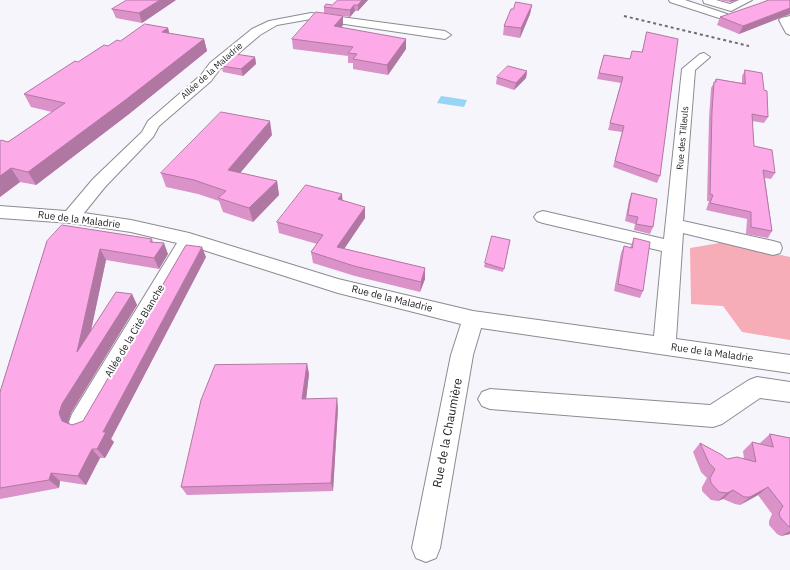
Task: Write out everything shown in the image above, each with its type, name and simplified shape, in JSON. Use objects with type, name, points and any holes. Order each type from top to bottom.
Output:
[{"type":"street","points":[[704,0],[732,8],[752,5]]},
{"type":"street","points":[[683,1],[723,16]]},
{"type":"street","name":"Allée de la Maladrie","points":[[71,217],[99,183],[148,134],[153,124],[206,78],[215,66],[256,32],[273,23],[293,18],[311,16],[446,35]]},
{"type":"street","points":[[790,19],[785,20],[790,31]]},
{"type":"street","name":"Rue des Tilleuls","points":[[666,346],[665,335],[672,247],[689,69],[704,57]]},
{"type":"street","name":"Rue de la Maladrie","points":[[0,212],[71,217],[132,226],[189,240],[338,286],[473,319],[790,364]]},
{"type":"street","points":[[543,217],[672,247]]},
{"type":"street","points":[[675,225],[773,248]]},
{"type":"street","name":"Allée de la Cité Blanche","points":[[81,422],[189,240]]},
{"type":"street","name":"Rue de la Chaumière","points":[[426,548],[462,355],[473,319]]},
{"type":"street","points":[[761,360],[765,388]]},
{"type":"street","points":[[490,399],[713,416],[757,386],[790,392]]},
{"type":"shaded area","points":[[725,242],[790,257],[790,340],[742,332],[723,306],[691,304],[690,248]]},
{"type":"water","points":[[441,96],[467,100],[464,107],[437,103]]},
{"type":"building","points":[[127,0],[160,0],[139,13],[112,9]]},
{"type":"building","points":[[338,0],[362,0],[358,5],[354,5],[350,10],[324,7],[326,4],[332,5]]},
{"type":"building","points":[[769,0],[790,0],[790,8],[743,26],[720,17],[758,4]]},
{"type":"building","points":[[516,2],[532,5],[521,28],[504,26],[511,9],[513,9]]},
{"type":"building","points":[[316,12],[343,16],[334,26],[406,39],[387,65],[353,59],[357,54],[348,53],[353,47],[292,39]]},
{"type":"building","points":[[145,24],[168,28],[162,32],[204,39],[124,101],[28,172],[11,168],[0,176],[0,141],[8,142],[65,103],[24,94],[75,61],[78,62],[104,45],[108,46],[117,40],[120,41]]},
{"type":"building","points":[[647,32],[678,39],[660,176],[615,161],[624,126],[610,123],[623,77],[599,73],[604,55],[630,59],[632,51],[642,52]]},
{"type":"building","points":[[235,54],[255,57],[241,69],[221,66]]},
{"type":"building","points":[[508,66],[527,71],[516,83],[497,77]]},
{"type":"building","points":[[745,70],[762,73],[764,90],[767,91],[768,117],[752,114],[754,146],[772,150],[775,173],[763,170],[772,231],[751,227],[751,212],[710,203],[713,195],[710,194],[714,82],[716,82],[716,79],[745,84]]},
{"type":"building","points":[[221,112],[270,121],[228,170],[277,181],[249,208],[218,198],[226,191],[194,180],[161,173]]},
{"type":"building","points":[[306,185],[342,194],[338,199],[365,207],[337,247],[425,268],[421,282],[354,266],[311,252],[323,235],[277,222]]},
{"type":"building","points":[[632,193],[657,199],[653,227],[636,224],[638,217],[628,215]]},
{"type":"building","points":[[62,225],[152,239],[150,242],[164,243],[154,258],[100,249],[77,352],[116,292],[132,294],[62,404],[59,413],[62,421],[72,425],[83,421],[186,245],[202,247],[103,432],[106,432],[97,449],[92,449],[78,476],[51,473],[49,480],[0,488],[0,392],[47,241]]},
{"type":"building","points":[[492,236],[510,240],[504,269],[485,263]]},
{"type":"building","points":[[634,238],[650,242],[643,291],[618,284],[624,246],[632,248]]},
{"type":"building","points":[[307,364],[302,399],[337,398],[331,483],[181,487],[201,400],[215,365]]},
{"type":"building","points":[[770,434],[790,438],[790,527],[780,517],[779,513],[783,506],[768,487],[750,497],[744,497],[733,490],[727,493],[719,492],[711,483],[710,478],[715,469],[709,463],[700,443],[727,459],[737,457],[756,462],[752,442],[773,447]]},
{"type":"railway","points":[[624,16],[749,46]]}]
